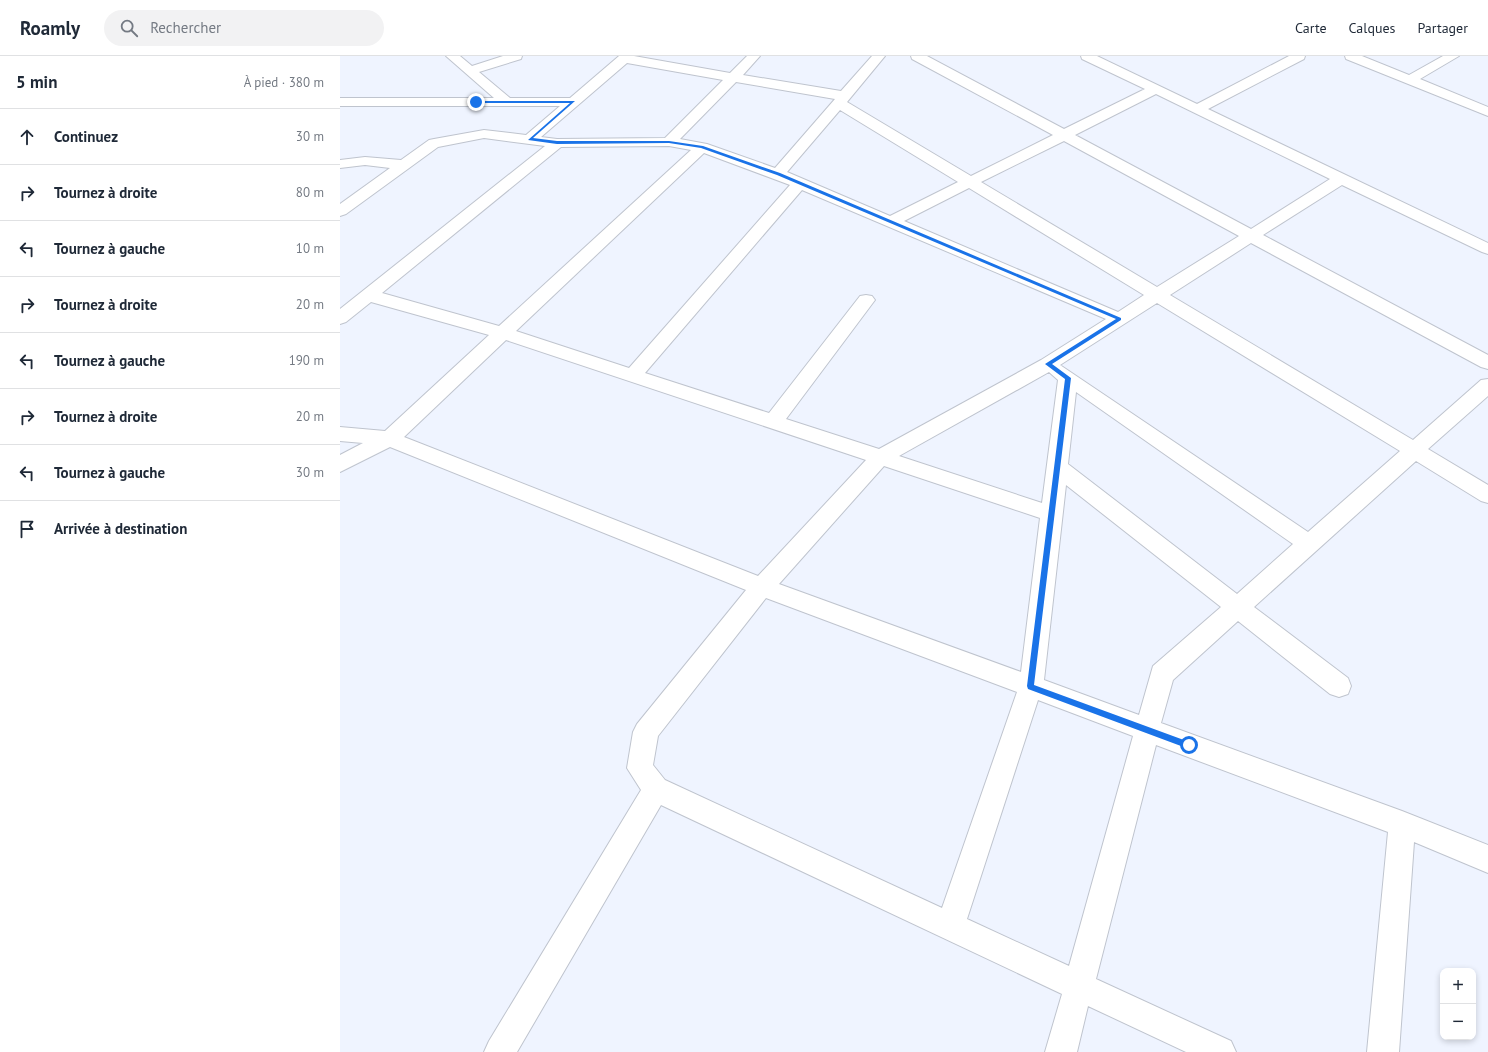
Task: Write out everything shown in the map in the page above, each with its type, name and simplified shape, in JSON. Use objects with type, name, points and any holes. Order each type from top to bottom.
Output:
[{"type":"street","points":[[452,56],[507,102]]},
{"type":"street","points":[[470,71],[516,56]]},
{"type":"street","points":[[669,142],[754,56]]},
{"type":"street","points":[[778,174],[879,56]]},
{"type":"street","points":[[917,56],[1488,363]]},
{"type":"street","points":[[1087,56],[1488,249]]},
{"type":"street","points":[[1197,109],[1299,56]]},
{"type":"street","points":[[1351,56],[1488,112]]},
{"type":"street","points":[[1409,80],[1452,56]]},
{"type":"street","points":[[530,139],[574,102],[622,58],[734,77],[842,100],[970,182],[1488,494]]},
{"type":"street","points":[[890,222],[1156,89]]},
{"type":"street","points":[[340,102],[574,102]]},
{"type":"street","points":[[340,211],[434,143],[484,134],[557,143],[669,142],[702,147],[778,174],[1120,319]]},
{"type":"street","points":[[340,318],[557,143]]},
{"type":"street","points":[[340,464],[389,439],[702,147]]},
{"type":"street","points":[[340,164],[365,161],[404,165]]},
{"type":"street","points":[[1220,1052],[656,789],[640,768],[646,732],[762,586],[881,457],[1048,364],[1342,178]]},
{"type":"street","points":[[632,376],[800,183]]},
{"type":"street","points":[[368,295],[503,333],[1052,514]]},
{"type":"street","points":[[773,422],[866,300]]},
{"type":"street","points":[[1048,364],[1309,544]]},
{"type":"street","points":[[950,926],[1031,686],[1068,378]]},
{"type":"street","points":[[1061,1052],[1162,674],[1488,385]]},
{"type":"street","points":[[340,434],[389,439],[762,586],[1402,824],[1488,858]]},
{"type":"street","points":[[1057,467],[1339,686]]},
{"type":"street","points":[[500,1052],[656,789]]},
{"type":"street","points":[[1383,1052],[1402,824]]},
{"type":"route","points":[[476,102],[574,102],[530,139],[557,143],[669,142],[702,147],[778,174],[1120,319],[1048,364],[1068,378],[1031,686],[1189,745]]}]
